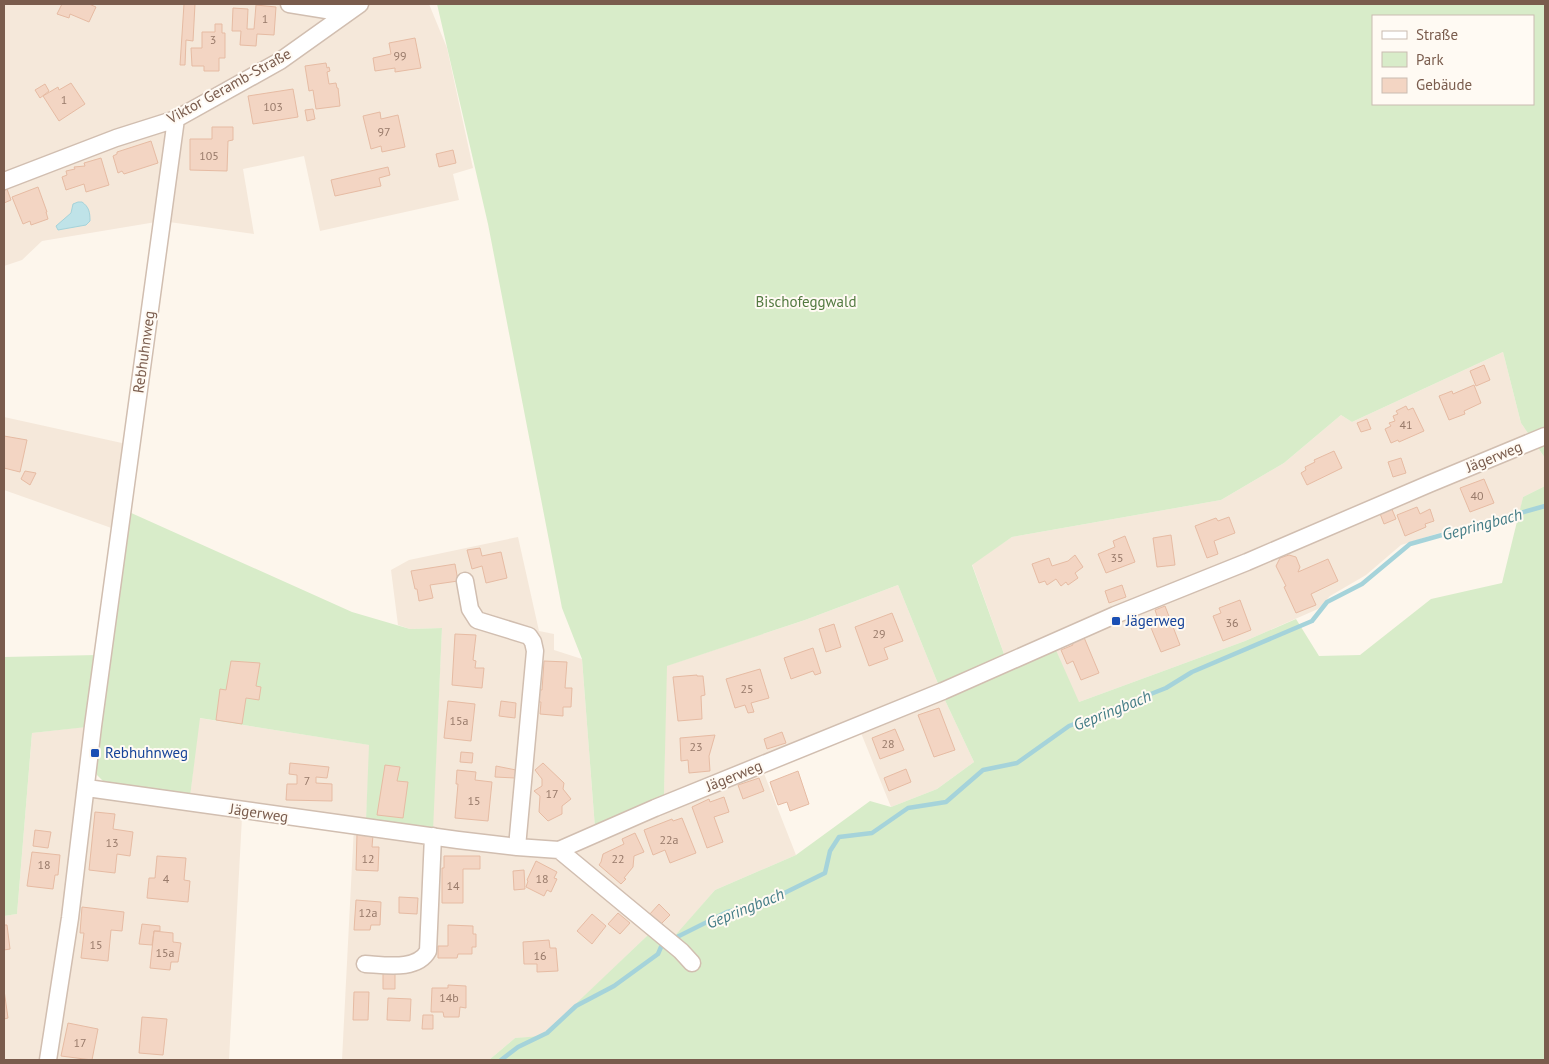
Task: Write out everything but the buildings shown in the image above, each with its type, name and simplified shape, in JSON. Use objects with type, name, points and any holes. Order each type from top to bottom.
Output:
[{"type":"street","points":[[289,4],[345,13]]},
{"type":"street","name":"Viktor Geramb-Straße","points":[[4,180],[116,138],[176,118],[280,61],[360,4]]},
{"type":"street","name":"Rebhuhnweg","points":[[48,1060],[70,918],[93,726],[176,118]]},
{"type":"street","name":"Jägerweg","points":[[87,788],[205,806],[433,836],[517,847],[559,850],[1545,436]]},
{"type":"street","points":[[465,582],[470,609],[477,620],[529,636],[535,651],[517,847]]},
{"type":"street","points":[[365,964],[416,963],[426,956],[428,951],[433,836]]},
{"type":"street","points":[[559,850],[681,951],[692,963]]},
{"type":"shaded area","points":[[4,4],[429,4],[447,48],[473,168],[453,174],[459,200],[320,231],[304,156],[243,169],[254,234],[162,221],[42,241],[22,260],[4,266]]},
{"type":"shaded area","points":[[1503,352],[1521,423],[1545,458],[1545,486],[1523,497],[1520,511],[1465,525],[1401,545],[1366,575],[1330,596],[1318,609],[1245,641],[1079,702],[1009,668],[972,564],[1012,537],[1221,500],[1284,463],[1341,415],[1352,422]]},
{"type":"shaded area","points":[[4,417],[131,445],[120,531],[4,490]]},
{"type":"shaded area","points":[[518,537],[539,631],[554,634],[554,650],[582,659],[595,828],[664,795],[666,666],[805,620],[898,585],[943,696],[974,762],[937,789],[891,807],[861,733],[763,771],[796,855],[715,890],[665,948],[649,934],[542,1037],[515,1038],[489,1060],[342,1060],[354,826],[432,836],[442,628],[410,629],[398,625],[391,570],[409,560]]},
{"type":"shaded area","points":[[199,718],[370,745],[366,820],[190,797]]},
{"type":"shaded area","points":[[93,726],[87,788],[242,817],[229,1060],[4,1060],[4,916],[17,914],[32,733]]},
{"type":"green space","name":"Bischofeggwald","points":[[437,4],[1545,4],[1545,458],[1521,423],[1503,352],[1352,422],[1341,415],[1284,463],[1221,500],[1012,537],[972,565],[1009,668],[1055,648],[1079,702],[1245,641],[1296,619],[1319,656],[1360,655],[1431,599],[1502,583],[1523,497],[1545,486],[1545,1060],[489,1060],[515,1038],[542,1036],[649,934],[665,947],[715,890],[796,855],[870,801],[891,807],[937,789],[974,762],[943,696],[898,585],[805,620],[667,666],[664,795],[595,828],[582,659],[562,608],[488,224]]},
{"type":"green space","points":[[129,512],[352,612],[410,629],[442,628],[433,831],[366,820],[369,745],[200,718],[190,797],[107,785],[97,775],[95,766]]},
{"type":"green space","points":[[97,655],[87,727],[32,733],[17,914],[4,916],[4,657]]},
{"type":"water","points":[[82,202],[88,208],[90,221],[86,225],[58,230],[56,226],[71,213],[73,204]]},
{"type":"waterway","name":"Gepringbach","points":[[501,1060],[518,1047],[547,1033],[576,1006],[614,986],[658,954],[661,947],[679,936],[727,912],[764,903],[825,873],[830,851],[839,837],[872,833],[908,808],[946,802],[983,770],[1017,763],[1069,726],[1166,688],[1192,672],[1312,621],[1327,602],[1362,584],[1410,544],[1545,506]]},
{"type":"place","name":"Jägerweg","points":[[1116,621]]},
{"type":"place","name":"Rebhuhnweg","points":[[95,753]]}]
